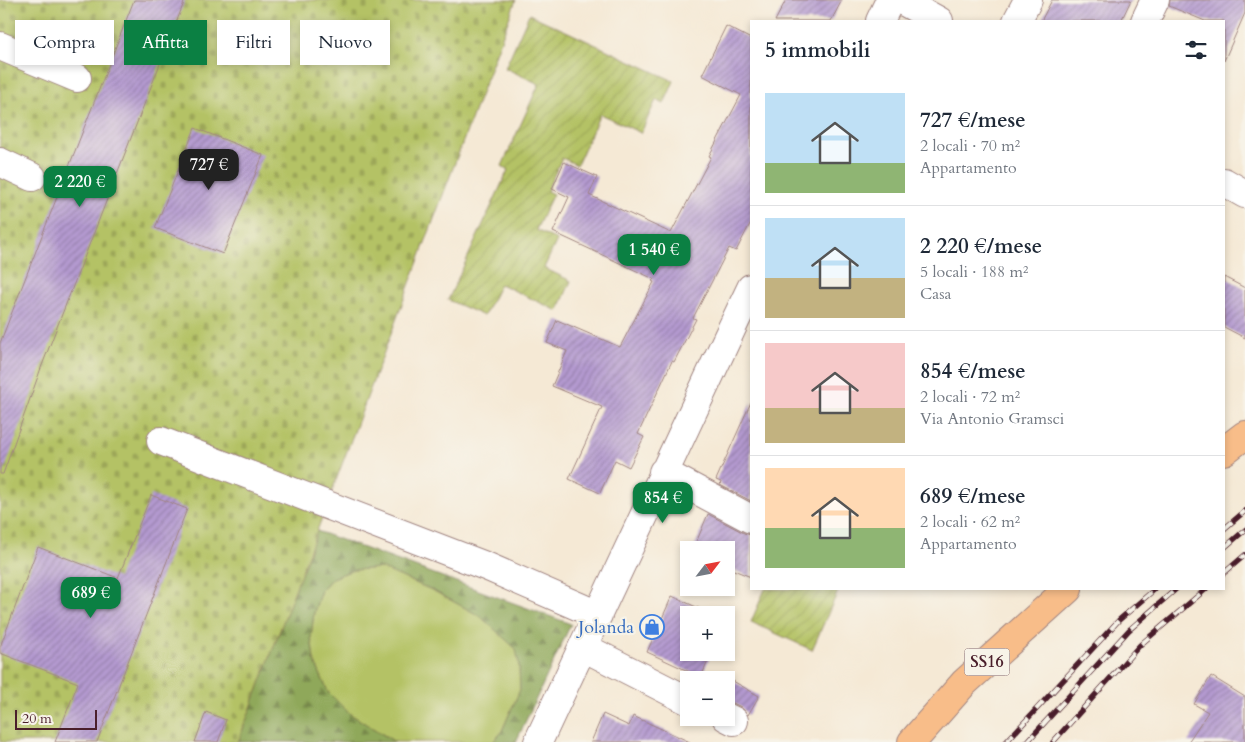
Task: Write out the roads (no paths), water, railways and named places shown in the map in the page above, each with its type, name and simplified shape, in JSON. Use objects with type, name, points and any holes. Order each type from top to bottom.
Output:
[{"type":"main road","points":[[1225,450],[1245,435]]},
{"type":"main road","name":"SS16","points":[[912,742],[964,682],[1067,590]]},
{"type":"street","points":[[880,20],[890,0]]},
{"type":"street","points":[[901,0],[936,20]]},
{"type":"street","points":[[1018,20],[1028,0]]},
{"type":"street","points":[[1145,20],[1155,0]]},
{"type":"street","points":[[0,46],[77,78]]},
{"type":"street","points":[[0,162],[32,176]]},
{"type":"street","points":[[1225,183],[1245,194]]},
{"type":"street","points":[[538,742],[663,472],[750,290]]},
{"type":"street","points":[[161,441],[488,567],[598,615]]},
{"type":"street","points":[[663,472],[750,518]]},
{"type":"street","points":[[583,647],[680,696]]},
{"type":"railway","points":[[1225,528],[1245,511]]},
{"type":"railway","points":[[1225,547],[1245,530]]},
{"type":"railway","points":[[1225,572],[1245,555]]},
{"type":"railway","points":[[1006,742],[1119,620],[1154,590]]},
{"type":"railway","points":[[1027,742],[1129,630],[1175,590]]},
{"type":"railway","points":[[1053,742],[1140,645],[1205,590]]},
{"type":"place","name":"Jolanda","points":[[652,627]]}]
